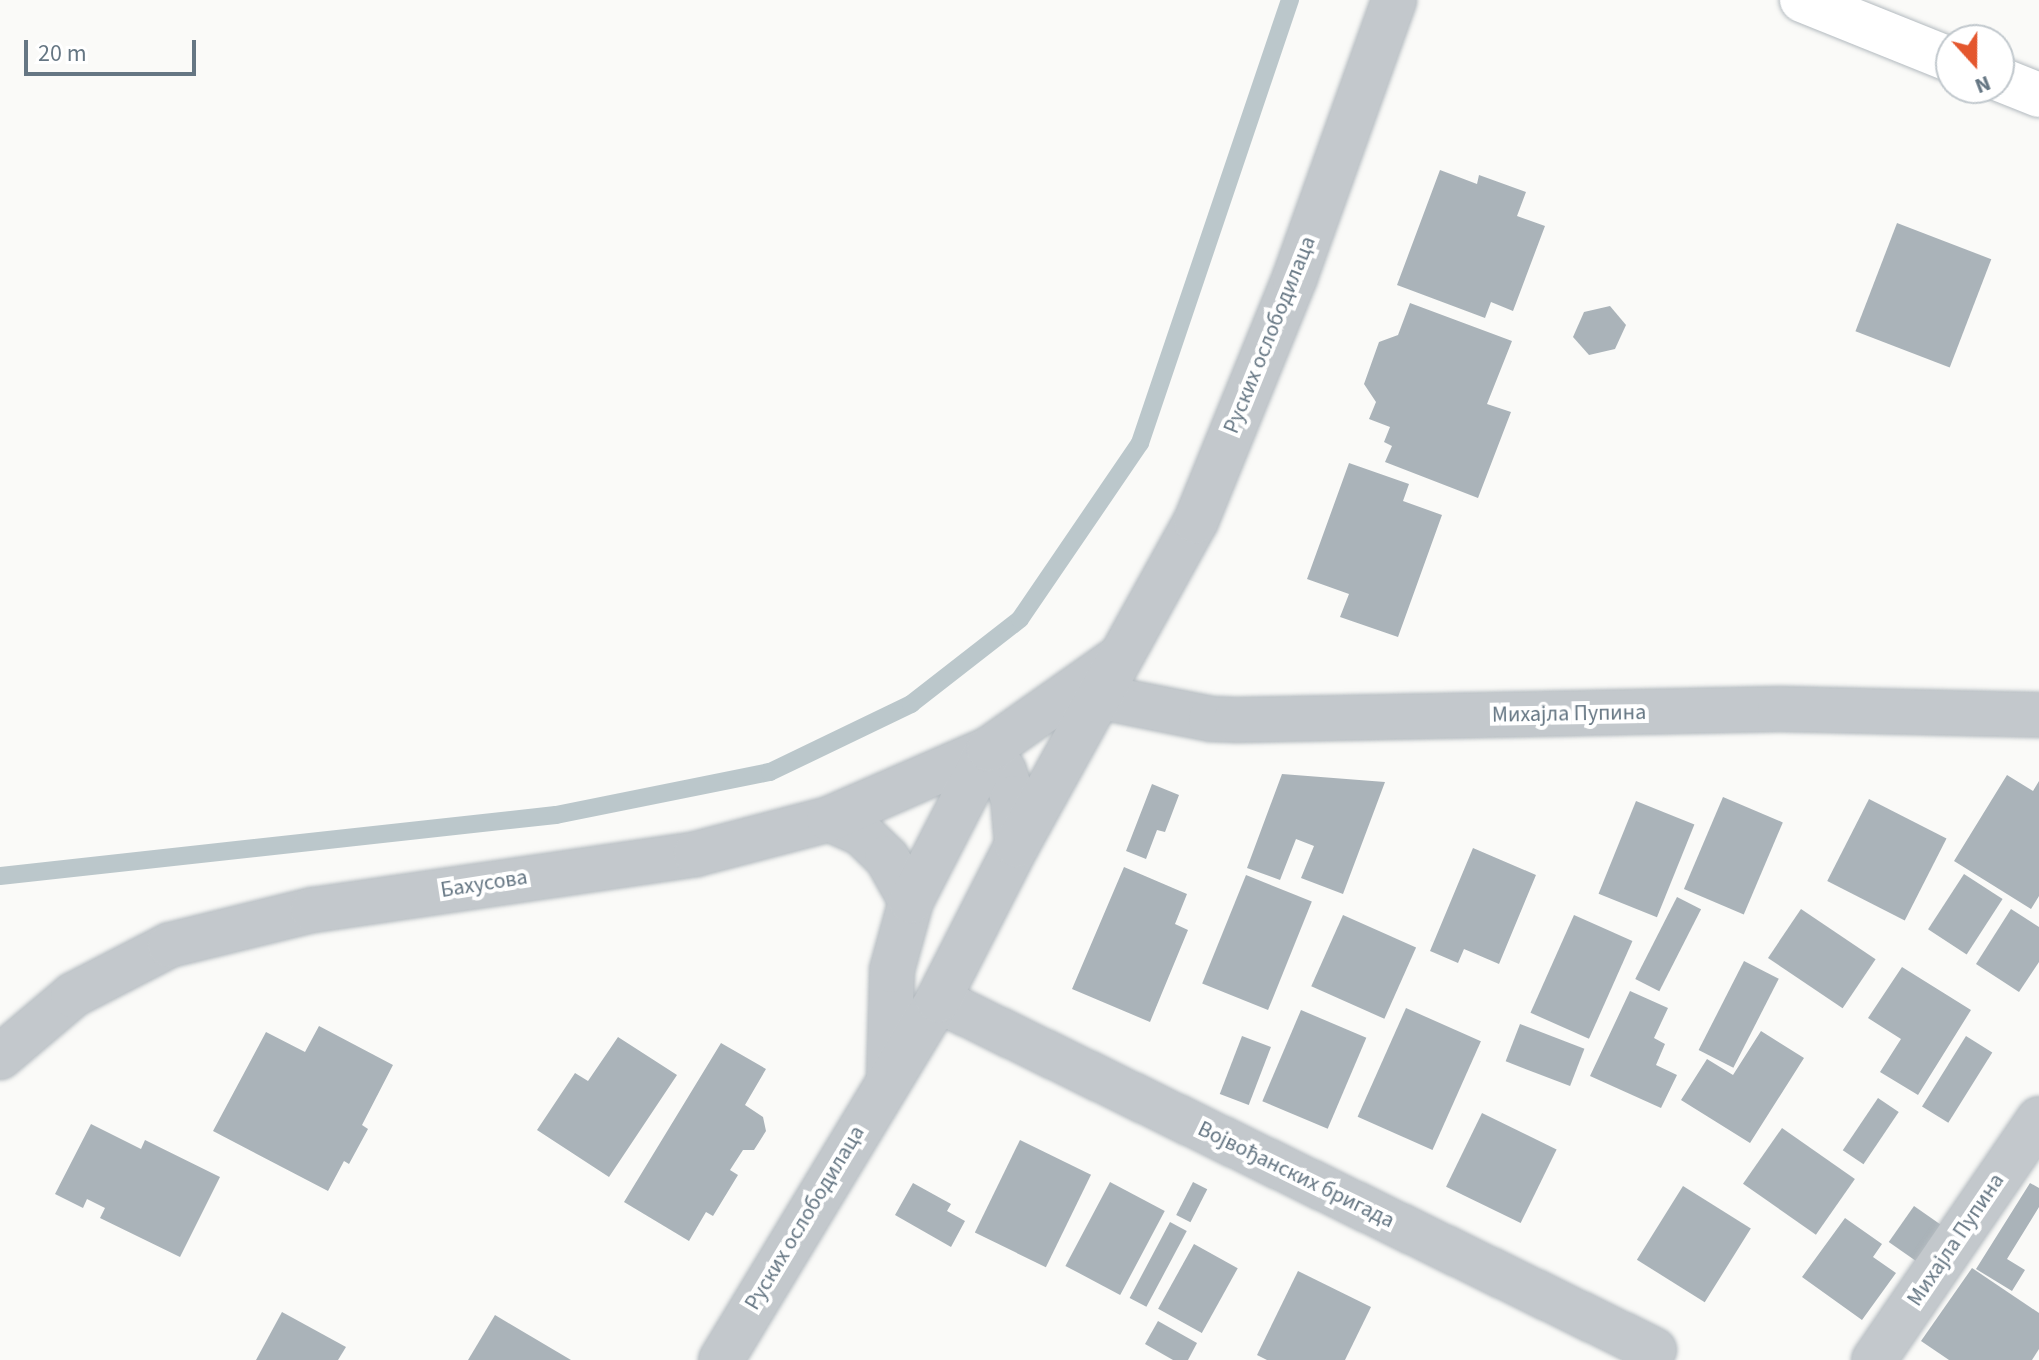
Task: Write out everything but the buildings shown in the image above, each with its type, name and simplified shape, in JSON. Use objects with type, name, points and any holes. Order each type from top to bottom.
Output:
[{"type":"street","name":"Руских ослободилаца","points":[[721,1360],[938,1000],[1017,845],[1101,697],[1118,657],[1196,521],[1295,277],[1394,0]]},
{"type":"street","points":[[1802,0],[1935,54]]},
{"type":"street","points":[[2015,85],[2039,95]]},
{"type":"street","name":"Руских ослободилаца","points":[[889,1077],[892,970],[911,901],[989,749],[1118,657]]},
{"type":"street","name":"Михајла Пупина","points":[[1101,697],[1211,719],[1236,720],[1780,709],[2039,715]]},
{"type":"street","points":[[989,749],[1004,771],[1013,798],[1017,845]]},
{"type":"street","name":"Бахусова","points":[[0,1057],[73,995],[170,945],[313,910],[696,854],[829,819],[989,749]]},
{"type":"street","points":[[829,819],[861,833],[887,858],[911,901]]},
{"type":"street","name":"Војвођанских бригада","points":[[938,1000],[1654,1350]]},
{"type":"street","name":"Михајла Пупина","points":[[1874,1360],[2039,1119]]},
{"type":"waterway","points":[[0,876],[556,815],[770,772],[911,704],[1020,619],[1140,443],[1290,0]]}]
